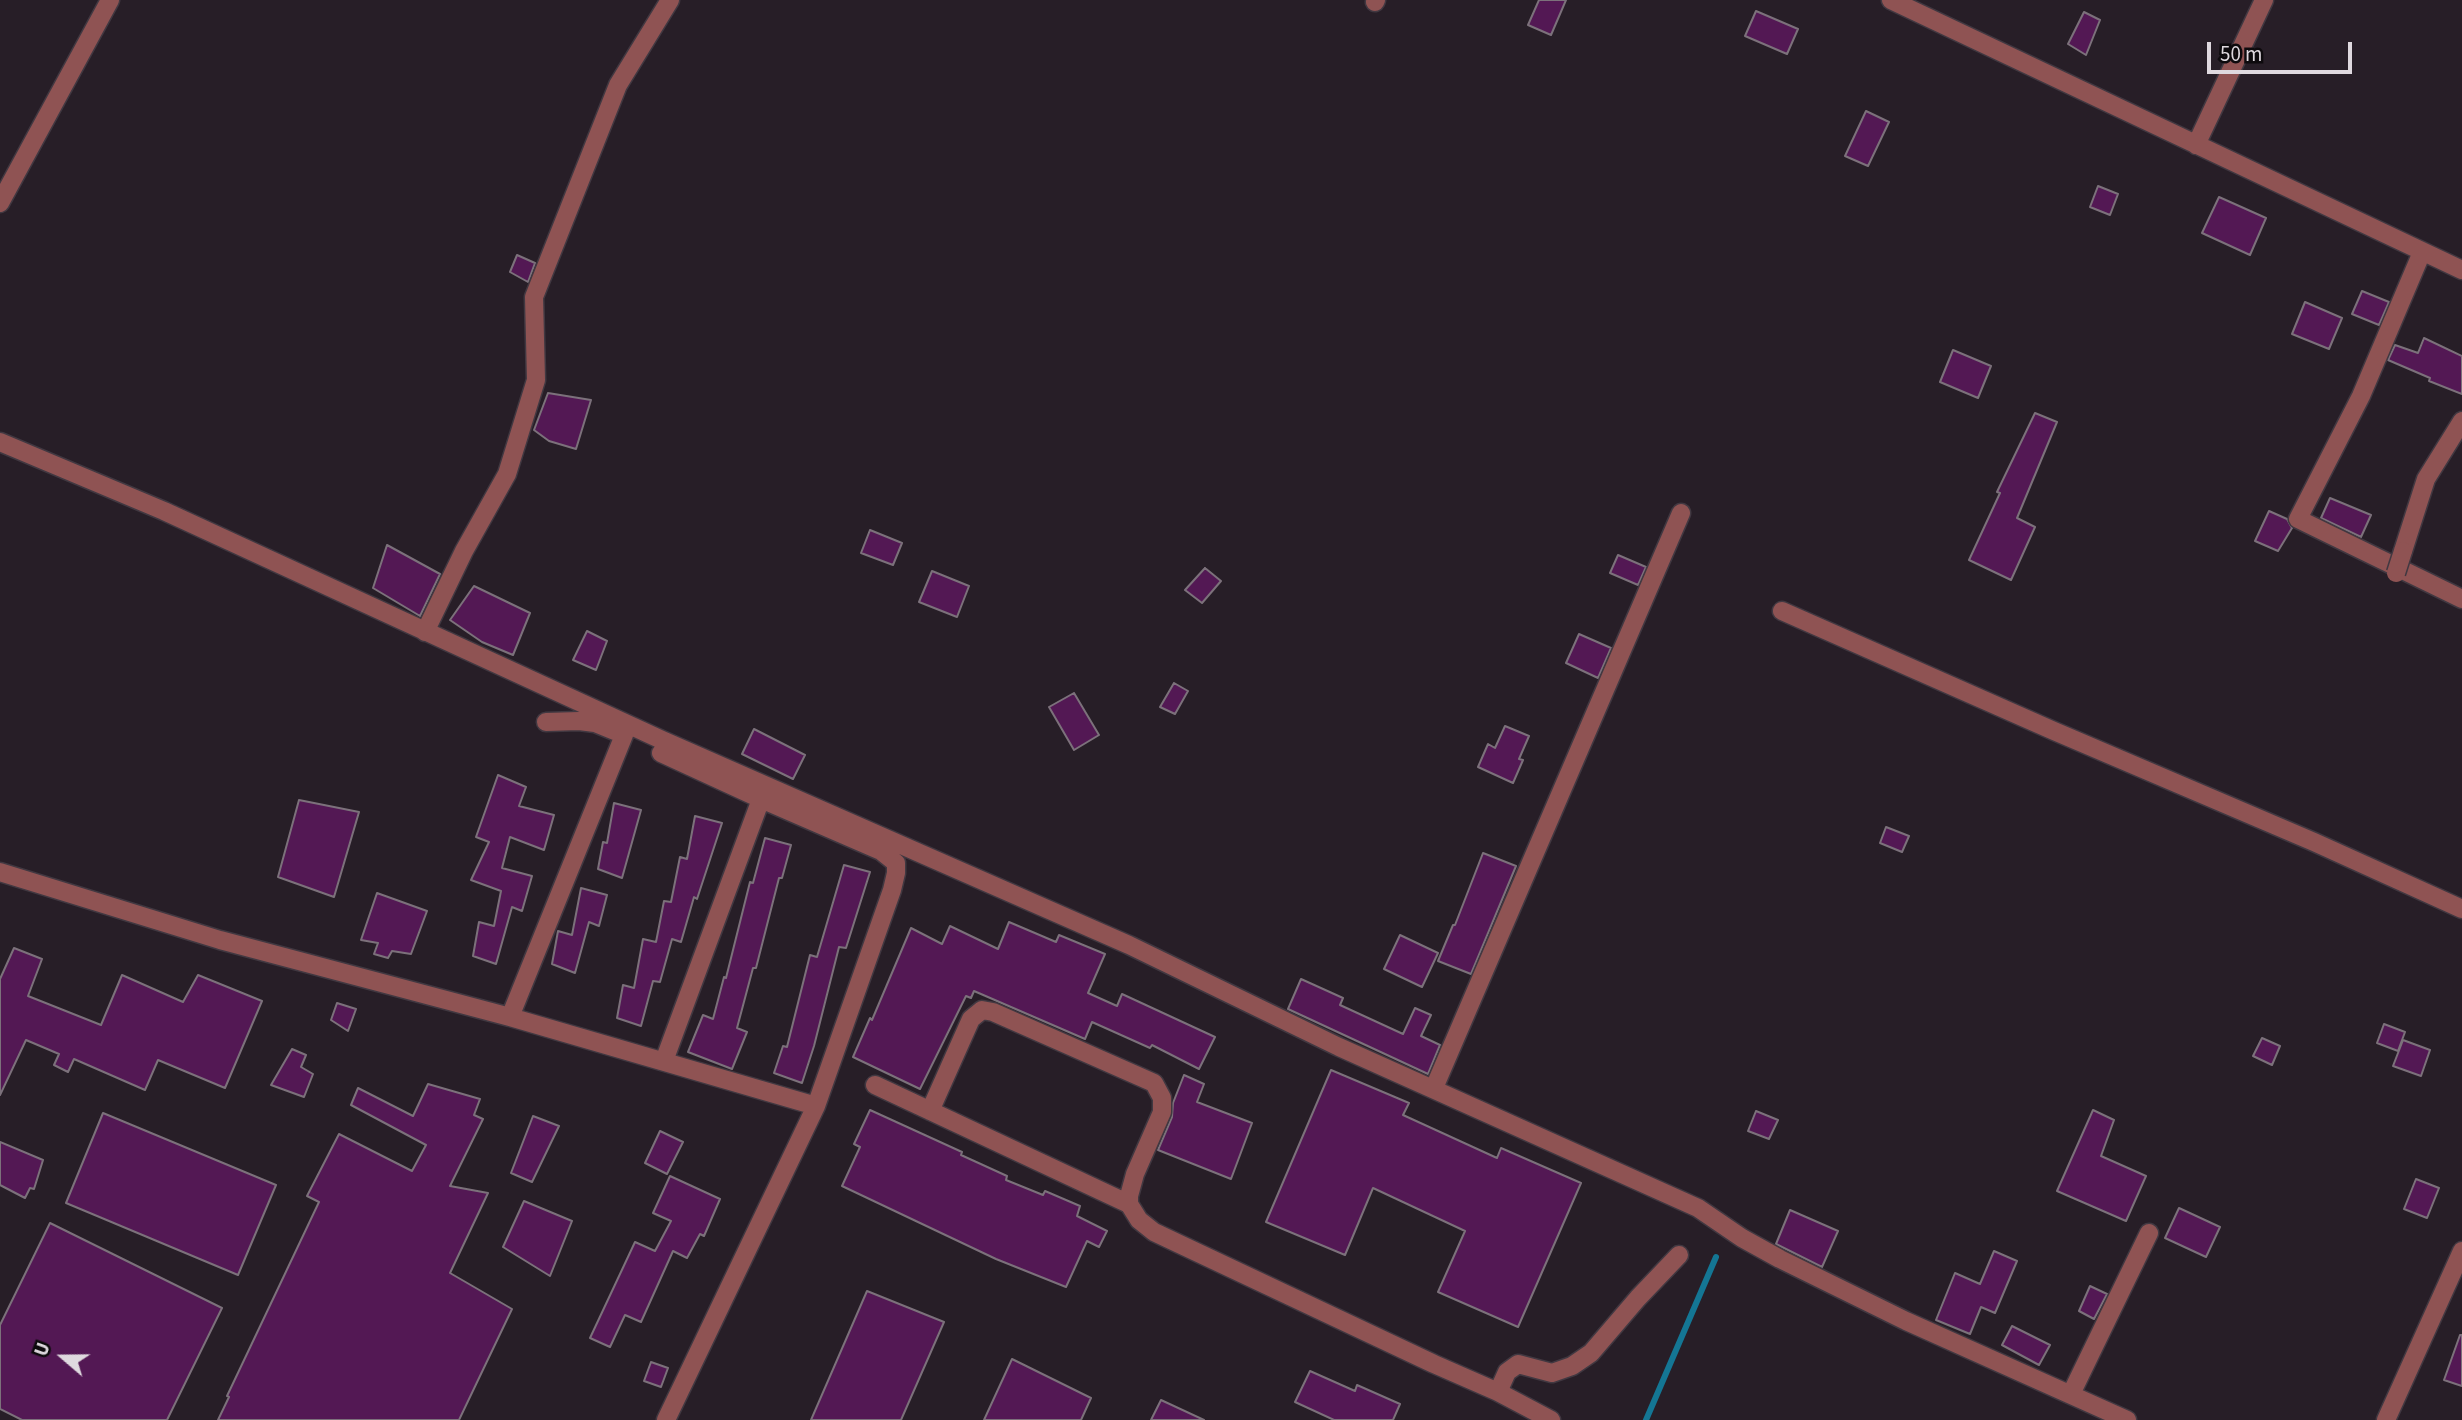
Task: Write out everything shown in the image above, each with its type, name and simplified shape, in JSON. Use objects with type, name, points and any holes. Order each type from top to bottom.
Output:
[{"type":"street","points":[[0,204],[110,0]]},
{"type":"street","points":[[425,632],[464,551],[507,474],[536,380],[534,297],[618,85],[670,0]]},
{"type":"street","points":[[1891,0],[2462,270]]},
{"type":"street","points":[[2196,145],[2264,0]]},
{"type":"street","points":[[2422,251],[2361,396],[2298,520],[2462,599]]},
{"type":"street","points":[[2396,573],[2426,479],[2462,422]]},
{"type":"street","points":[[0,442],[164,511],[662,740],[1129,945],[1339,1047],[1698,1208],[1742,1238],[1780,1259],[1906,1321],[2127,1420]]},
{"type":"street","points":[[1434,1088],[1681,513]]},
{"type":"street","points":[[1782,611],[2290,831],[2462,909]]},
{"type":"street","points":[[546,722],[595,723],[881,851],[895,863],[892,890],[816,1106],[666,1420]]},
{"type":"street","points":[[510,1017],[624,735]]},
{"type":"street","points":[[664,1061],[761,799]]},
{"type":"street","points":[[0,872],[219,940],[510,1017],[816,1106]]},
{"type":"street","points":[[930,1111],[971,1019],[982,1010],[993,1012],[1131,1072],[1154,1083],[1159,1089],[1163,1105],[1131,1187],[1129,1204]]},
{"type":"street","points":[[875,1084],[1129,1204],[1139,1220],[1154,1232],[1498,1392],[1551,1420]]},
{"type":"street","points":[[2071,1394],[2149,1233]]},
{"type":"street","points":[[2386,1420],[2462,1251]]},
{"type":"street","points":[[1498,1392],[1507,1372],[1518,1364],[1552,1373],[1572,1366],[1591,1353],[1679,1255]]},
{"type":"building","points":[[1539,0],[1566,0],[1551,35],[1528,25]]},
{"type":"building","points":[[1756,11],[1798,29],[1787,54],[1745,36]]},
{"type":"building","points":[[2084,12],[2100,20],[2086,55],[2068,44]]},
{"type":"building","points":[[1866,111],[1889,122],[1868,166],[1845,156]]},
{"type":"building","points":[[2098,186],[2118,194],[2110,215],[2090,207]]},
{"type":"building","points":[[2219,197],[2266,218],[2250,255],[2202,233]]},
{"type":"building","points":[[517,255],[535,263],[528,282],[510,272]]},
{"type":"building","points":[[2362,291],[2389,302],[2379,325],[2352,314]]},
{"type":"building","points":[[2305,302],[2342,318],[2329,349],[2292,334]]},
{"type":"building","points":[[2424,338],[2462,356],[2462,394],[2388,360],[2395,345],[2418,353]]},
{"type":"building","points":[[1953,350],[1991,366],[1978,398],[1940,382]]},
{"type":"building","points":[[548,393],[591,400],[576,449],[549,441],[534,430]]},
{"type":"building","points":[[2035,413],[2057,422],[2017,518],[2035,527],[2011,580],[1969,560],[2000,493],[1997,492]]},
{"type":"building","points":[[2330,498],[2371,515],[2361,537],[2321,518]]},
{"type":"building","points":[[2269,511],[2287,519],[2292,528],[2278,551],[2255,541]]},
{"type":"building","points":[[870,530],[902,543],[893,565],[861,553]]},
{"type":"building","points":[[387,545],[440,574],[420,616],[373,588]]},
{"type":"building","points":[[1618,555],[1646,567],[1638,585],[1610,573]]},
{"type":"building","points":[[1205,568],[1221,581],[1202,603],[1185,590]]},
{"type":"building","points":[[932,571],[969,586],[957,617],[919,602]]},
{"type":"building","points":[[474,586],[530,613],[513,655],[482,642],[450,620]]},
{"type":"building","points":[[587,631],[607,641],[596,670],[573,660]]},
{"type":"building","points":[[1579,634],[1611,648],[1598,678],[1566,663]]},
{"type":"building","points":[[1174,683],[1188,691],[1175,714],[1160,707]]},
{"type":"building","points":[[1074,693],[1099,735],[1074,750],[1049,707]]},
{"type":"building","points":[[1505,726],[1529,736],[1513,783],[1478,767],[1488,744],[1495,748]]},
{"type":"building","points":[[754,729],[805,755],[793,779],[742,754]]},
{"type":"building","points":[[498,775],[526,787],[519,806],[554,815],[544,850],[510,837],[502,868],[532,876],[522,911],[512,907],[496,964],[473,956],[479,922],[494,926],[501,891],[471,880],[489,842],[476,837]]},
{"type":"building","points":[[299,800],[359,812],[334,897],[278,877]]},
{"type":"building","points":[[614,803],[641,810],[622,878],[598,869],[603,842],[607,843]]},
{"type":"building","points":[[695,816],[722,823],[697,899],[694,897],[681,942],[672,939],[660,982],[653,981],[641,1026],[617,1018],[623,985],[634,988],[643,939],[656,942],[664,901],[671,902],[680,857],[687,859]]},
{"type":"building","points":[[1886,827],[1909,836],[1902,852],[1880,843]]},
{"type":"building","points":[[765,838],[791,845],[782,878],[779,878],[756,968],[753,968],[737,1028],[747,1032],[732,1069],[688,1052],[703,1015],[713,1019],[750,882],[753,883]]},
{"type":"building","points":[[1483,853],[1516,866],[1471,974],[1438,961]]},
{"type":"building","points":[[844,865],[870,872],[846,948],[839,947],[802,1083],[774,1073],[783,1046],[787,1047],[810,955],[817,957]]},
{"type":"building","points":[[581,888],[607,895],[599,926],[589,922],[575,973],[552,964],[558,931],[572,935]]},
{"type":"building","points":[[377,893],[427,911],[411,954],[392,951],[388,958],[374,954],[378,943],[361,940]]},
{"type":"building","points":[[1009,922],[1056,942],[1059,935],[1105,954],[1088,993],[1117,1006],[1122,994],[1215,1037],[1199,1069],[1152,1045],[1150,1048],[1092,1022],[1085,1039],[974,991],[971,998],[966,996],[920,1089],[853,1057],[870,1018],[872,1020],[911,928],[942,944],[950,926],[998,949]]},
{"type":"building","points":[[1400,935],[1438,953],[1422,987],[1384,969]]},
{"type":"building","points":[[14,948],[42,959],[28,996],[101,1025],[122,975],[183,1002],[198,975],[262,1001],[225,1088],[158,1060],[145,1090],[74,1059],[68,1072],[54,1065],[59,1054],[26,1040],[0,1095],[0,979]]},
{"type":"building","points":[[1301,979],[1343,998],[1340,1005],[1403,1034],[1415,1008],[1431,1015],[1421,1036],[1440,1045],[1428,1074],[1288,1009]]},
{"type":"building","points":[[337,1003],[356,1009],[348,1031],[331,1020]]},
{"type":"building","points":[[2384,1024],[2405,1032],[2398,1051],[2377,1043]]},
{"type":"building","points":[[2262,1038],[2280,1046],[2272,1065],[2253,1056]]},
{"type":"building","points":[[2403,1040],[2430,1050],[2421,1076],[2393,1066]]},
{"type":"building","points":[[292,1049],[306,1055],[301,1067],[313,1074],[304,1097],[271,1085]]},
{"type":"building","points":[[1331,1070],[1409,1103],[1403,1115],[1497,1158],[1501,1148],[1581,1183],[1518,1327],[1438,1292],[1465,1231],[1373,1188],[1345,1255],[1266,1222]]},
{"type":"building","points":[[1184,1075],[1204,1084],[1197,1102],[1252,1123],[1231,1179],[1158,1150],[1172,1117],[1173,1103]]},
{"type":"building","points":[[428,1084],[480,1099],[474,1115],[483,1119],[450,1186],[488,1193],[450,1273],[512,1309],[459,1420],[218,1420],[319,1202],[307,1196],[339,1134],[412,1171],[426,1145],[351,1105],[358,1088],[413,1116]]},
{"type":"building","points":[[870,1110],[962,1152],[961,1155],[1007,1176],[1006,1180],[1043,1195],[1045,1191],[1080,1206],[1077,1216],[1107,1231],[1099,1247],[1087,1241],[1066,1287],[996,1259],[842,1186],[860,1147],[854,1144]]},
{"type":"building","points":[[2093,1110],[2114,1120],[2101,1156],[2146,1176],[2126,1221],[2057,1191]]},
{"type":"building","points":[[1756,1111],[1778,1120],[1769,1139],[1748,1131]]},
{"type":"building","points":[[103,1113],[276,1185],[238,1275],[66,1203]]},
{"type":"building","points":[[533,1116],[559,1126],[532,1182],[511,1173]]},
{"type":"building","points":[[660,1131],[683,1142],[667,1174],[645,1163]]},
{"type":"building","points":[[0,1142],[43,1160],[34,1189],[30,1188],[25,1198],[0,1185]]},
{"type":"building","points":[[670,1176],[720,1199],[704,1236],[700,1234],[687,1258],[673,1251],[641,1322],[625,1315],[610,1347],[590,1338],[635,1242],[655,1251],[671,1221],[653,1213]]},
{"type":"building","points":[[2416,1179],[2439,1188],[2427,1218],[2404,1209]]},
{"type":"building","points":[[524,1201],[572,1221],[550,1276],[503,1247]]},
{"type":"building","points":[[2179,1208],[2220,1227],[2206,1257],[2165,1238]]},
{"type":"building","points":[[1790,1210],[1838,1231],[1822,1267],[1776,1244]]},
{"type":"building","points":[[50,1223],[222,1308],[167,1420],[22,1420],[0,1409],[0,1325]]},
{"type":"building","points":[[1994,1251],[2017,1261],[1995,1313],[1981,1307],[1970,1334],[1936,1320],[1955,1273],[1980,1284]]},
{"type":"building","points":[[2090,1286],[2107,1294],[2094,1319],[2079,1311]]},
{"type":"building","points":[[867,1291],[944,1322],[901,1420],[811,1420]]},
{"type":"building","points":[[2012,1326],[2050,1345],[2039,1365],[2002,1345]]},
{"type":"building","points":[[2462,1335],[2462,1386],[2444,1380]]},
{"type":"building","points":[[1012,1359],[1091,1398],[1081,1420],[984,1420]]},
{"type":"building","points":[[651,1362],[668,1368],[661,1387],[644,1381]]},
{"type":"building","points":[[1310,1371],[1355,1391],[1357,1385],[1400,1404],[1393,1420],[1334,1420],[1295,1402]]},
{"type":"building","points":[[1161,1400],[1204,1420],[1151,1420]]},
{"type":"waterway","points":[[1646,1420],[1716,1257]]}]
